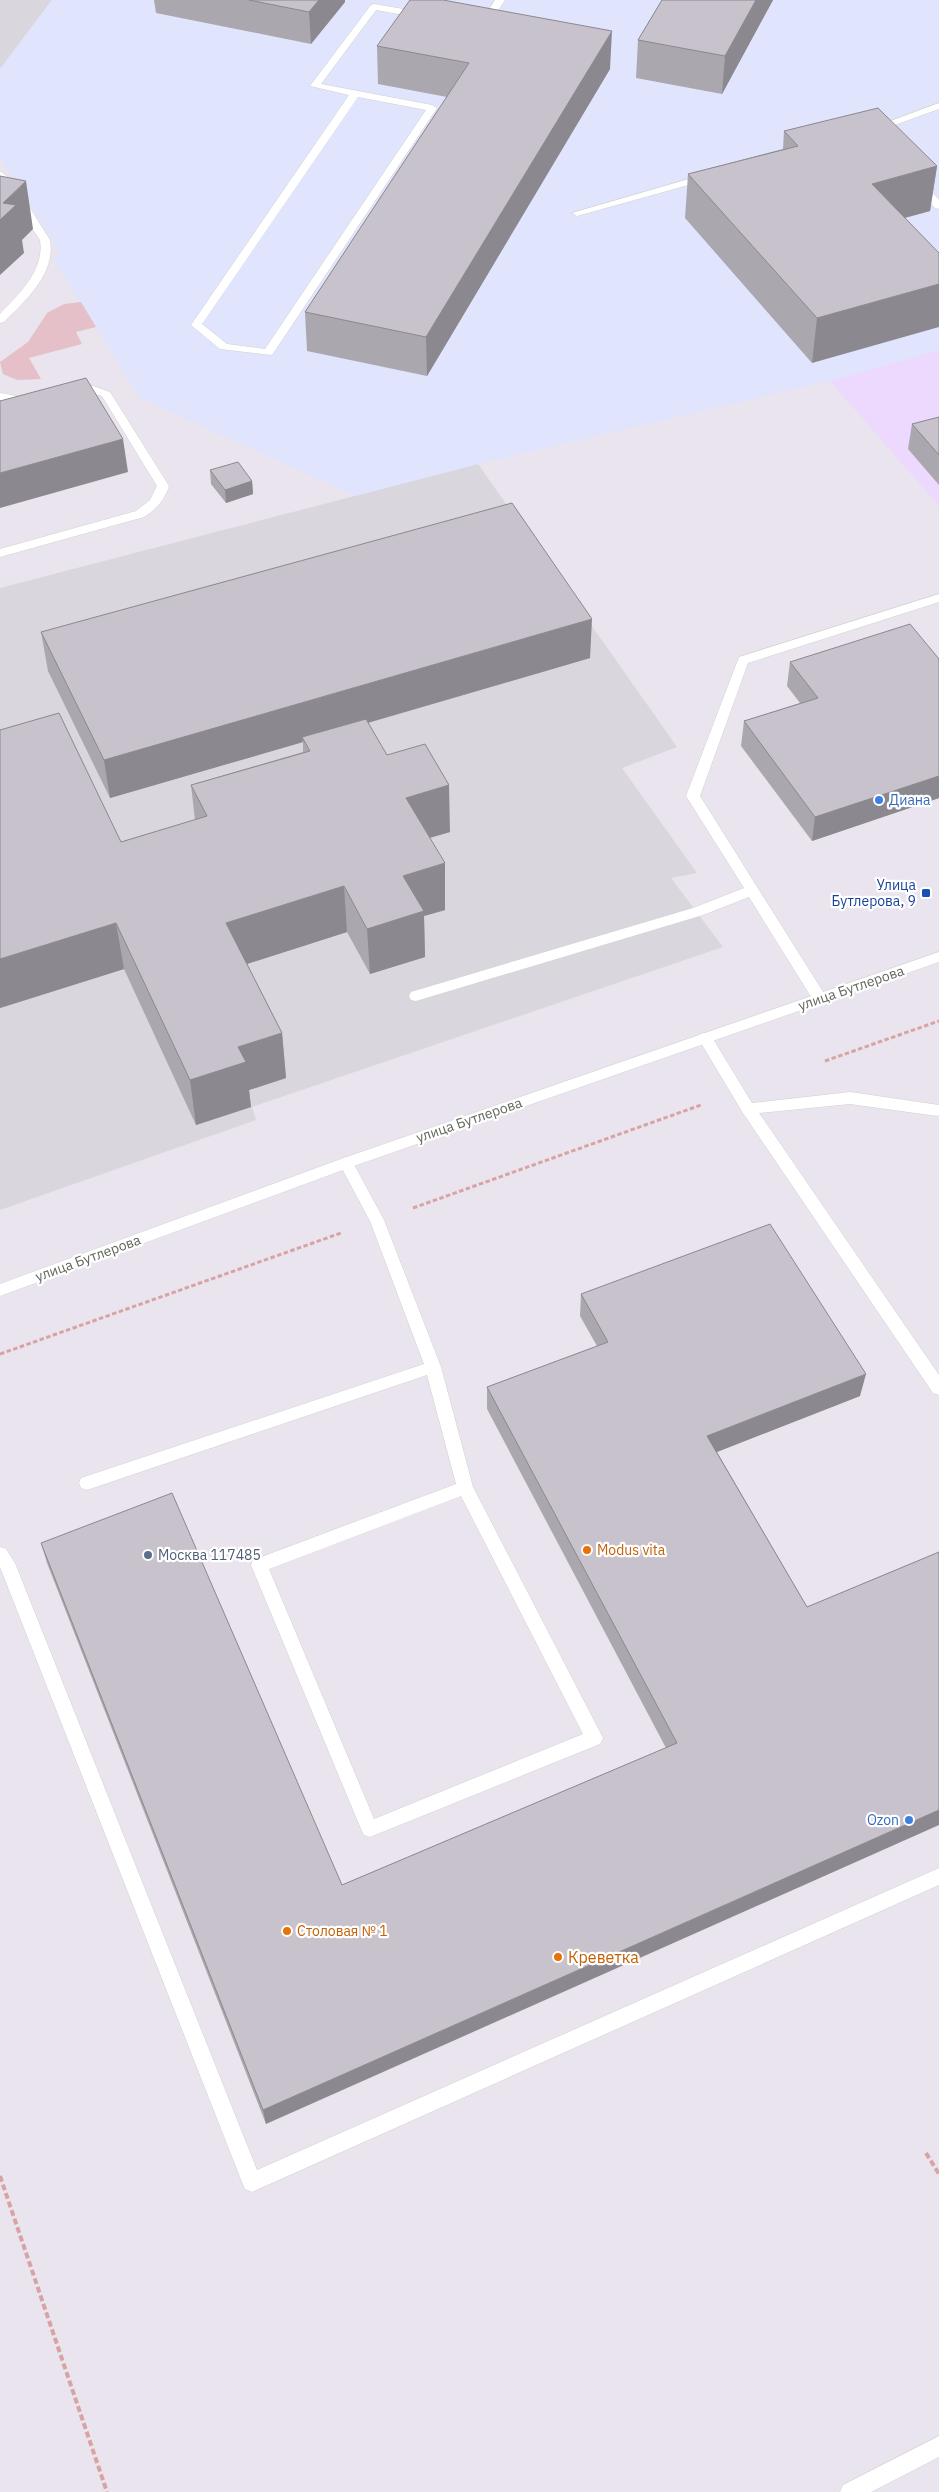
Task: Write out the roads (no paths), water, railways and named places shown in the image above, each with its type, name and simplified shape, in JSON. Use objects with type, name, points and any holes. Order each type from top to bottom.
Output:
[{"type":"street","points":[[473,24],[482,26],[500,0]]},
{"type":"street","points":[[355,94],[196,325],[224,346],[268,353],[432,108],[315,86],[374,7],[433,17]]},
{"type":"street","points":[[870,134],[939,106]]},
{"type":"street","points":[[908,172],[939,206]]},
{"type":"street","points":[[577,213],[720,173]]},
{"type":"street","points":[[0,174],[9,184],[45,240],[48,251],[33,286],[0,320]]},
{"type":"street","points":[[0,554],[140,514],[153,504],[162,492],[163,486],[106,394],[87,388],[62,393]]},
{"type":"street","points":[[0,396],[13,401],[36,400]]},
{"type":"street","points":[[820,999],[693,796],[742,660],[939,598]]},
{"type":"street","points":[[416,996],[698,912],[751,891]]},
{"type":"street","name":"улица Бутлерова","points":[[0,1290],[346,1163],[939,957]]},
{"type":"street","points":[[705,1038],[748,1109],[939,1388]]},
{"type":"street","points":[[748,1109],[850,1098],[938,1111]]},
{"type":"street","points":[[346,1163],[377,1220],[433,1367],[465,1488],[594,1738],[370,1829],[259,1565],[465,1488]]},
{"type":"street","points":[[87,1483],[433,1367]]},
{"type":"street","points":[[0,1554],[7,1563],[252,2182],[939,1876]]},
{"type":"street","points":[[850,2492],[939,2446]]},
{"type":"place","name":"Диана","points":[[879,800]]},
{"type":"place","name":"Улица Бутлерова, 9","points":[[926,893]]},
{"type":"place","name":"Modus vita","points":[[587,1550]]},
{"type":"place","name":"Москва 117485","points":[[148,1555]]},
{"type":"place","name":"Ozon","points":[[909,1820]]},
{"type":"place","name":"Столовая № 1","points":[[287,1931]]},
{"type":"place","name":"Креветка","points":[[558,1957]]}]
